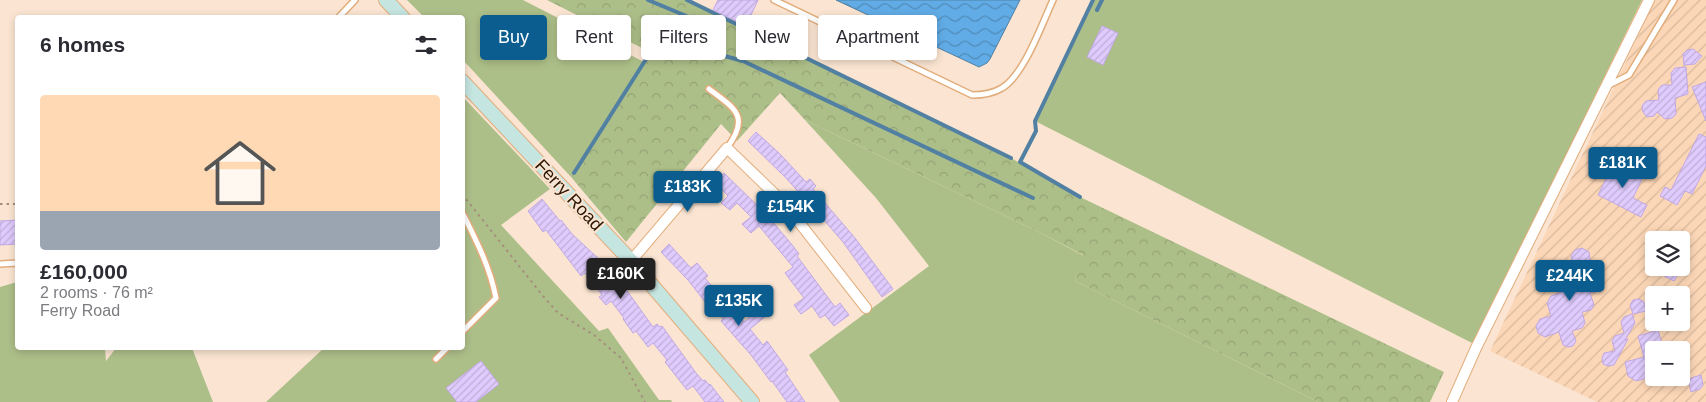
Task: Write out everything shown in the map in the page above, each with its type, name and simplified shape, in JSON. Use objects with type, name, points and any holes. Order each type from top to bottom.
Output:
[{"type":"street","points":[[386,0],[400,15]]},
{"type":"street","points":[[1452,402],[1481,339],[1649,0]]},
{"type":"street","name":"Ferry Road","points":[[465,84],[631,261],[752,402]]},
{"type":"street","points":[[631,261],[726,148],[784,203],[866,308]]},
{"type":"lane","points":[[341,15],[355,0]]},
{"type":"lane","points":[[774,0],[972,96],[982,95],[1002,88],[1015,77],[1053,0]]},
{"type":"lane","points":[[1606,86],[1629,75],[1674,0]]},
{"type":"lane","points":[[709,89],[737,114],[738,130],[726,148]]},
{"type":"lane","points":[[465,218],[492,277],[496,298],[465,329]]},
{"type":"lane","points":[[0,264],[15,263]]},
{"type":"lane","points":[[436,359],[445,350]]},
{"type":"path","points":[[465,198],[542,296],[558,313],[594,335],[621,358],[646,402]]},
{"type":"path","points":[[0,204],[15,204]]},
{"type":"shaded area","points":[[1655,0],[1706,0],[1706,402],[1597,402],[1490,351]]},
{"type":"green space","points":[[407,0],[523,0],[557,17],[557,60],[631,60],[631,55],[644,62],[571,177],[465,62],[465,15],[422,15]]},
{"type":"green space","points":[[547,0],[687,0],[718,15],[641,15],[641,47],[631,42],[631,15],[577,15]]},
{"type":"green space","points":[[1094,0],[1642,0],[1472,343],[1035,121]]},
{"type":"green space","points":[[726,19],[736,24],[736,60],[808,59],[1011,158],[1080,197],[1444,372],[1430,402],[1318,402],[1075,281],[1083,255],[805,120],[780,93],[737,141],[721,124],[626,242],[571,177],[645,60],[726,60]]},
{"type":"green space","points":[[465,99],[550,189],[501,225],[599,331],[608,328],[659,400],[671,400],[672,402],[266,402],[322,350],[465,350]]},
{"type":"green space","points":[[805,120],[1041,233],[1084,256],[1075,281],[1318,402],[840,402],[809,355],[929,266],[876,198]]},
{"type":"green space","points":[[15,283],[15,350],[105,350],[106,361],[114,350],[193,350],[213,402],[0,402],[0,287]]},
{"type":"water","points":[[836,0],[1020,0],[990,59],[979,67],[937,47],[937,15],[868,15]]},
{"type":"building","points":[[718,0],[758,0],[751,15],[736,15],[736,21],[713,10]]},
{"type":"building","points":[[1102,26],[1118,33],[1103,65],[1087,57]]},
{"type":"building","points":[[1693,49],[1702,56],[1695,64],[1684,65],[1683,54],[1687,50]]},
{"type":"building","points":[[1686,67],[1688,94],[1675,98],[1676,114],[1672,118],[1665,119],[1657,112],[1654,116],[1647,117],[1643,112],[1642,106],[1646,101],[1659,100],[1658,90],[1662,85],[1672,85],[1671,73],[1675,68]]},
{"type":"building","points":[[1706,82],[1706,121],[1692,87]]},
{"type":"building","points":[[756,132],[806,182],[810,179],[816,186],[813,189],[855,238],[893,289],[882,297],[843,242],[785,177],[748,141]]},
{"type":"building","points":[[1699,134],[1706,137],[1706,166],[1692,194],[1685,191],[1677,205],[1660,196],[1665,187],[1671,190]]},
{"type":"building","points":[[1615,161],[1631,169],[1629,173],[1642,179],[1633,198],[1647,205],[1641,217],[1598,195]]},
{"type":"building","points":[[724,173],[767,215],[793,246],[799,254],[797,256],[835,307],[840,303],[849,315],[834,326],[825,315],[820,318],[812,306],[801,314],[794,305],[804,298],[785,273],[793,267],[759,226],[751,233],[742,224],[751,217],[737,203],[730,210],[721,203],[728,196],[715,182]]},
{"type":"building","points":[[542,199],[572,234],[599,259],[623,289],[625,288],[653,327],[657,324],[660,327],[662,326],[696,373],[703,381],[705,380],[710,384],[724,402],[705,402],[693,386],[687,390],[653,343],[648,347],[636,331],[633,333],[611,301],[606,305],[599,297],[602,295],[585,273],[581,276],[546,230],[543,232],[528,211]]},
{"type":"building","points":[[15,220],[15,244],[0,245],[0,221]]},
{"type":"building","points":[[669,244],[691,268],[697,263],[708,276],[705,278],[744,322],[762,308],[767,315],[750,329],[763,345],[767,341],[788,370],[785,372],[805,402],[787,402],[751,355],[721,321],[723,319],[711,305],[709,307],[688,280],[661,252]]},
{"type":"building","points":[[1582,248],[1589,252],[1590,259],[1576,284],[1596,279],[1601,282],[1602,287],[1599,291],[1590,293],[1594,305],[1591,310],[1582,312],[1585,323],[1582,328],[1572,331],[1576,341],[1573,346],[1568,347],[1563,345],[1559,332],[1545,337],[1538,333],[1536,326],[1540,319],[1551,316],[1547,303],[1551,296],[1562,292],[1559,279],[1563,273],[1575,270],[1571,256],[1575,250]]},
{"type":"building","points":[[1664,276],[1677,276],[1674,281]]},
{"type":"building","points":[[1639,299],[1644,302],[1645,311],[1633,314],[1630,305],[1633,300]]},
{"type":"building","points":[[1632,314],[1635,323],[1614,365],[1608,366],[1603,364],[1602,358],[1604,353],[1615,351],[1612,341],[1615,336],[1624,333],[1621,322],[1624,317]]},
{"type":"building","points":[[1658,331],[1661,341],[1645,341],[1645,377],[1636,381],[1628,376],[1625,362],[1644,357],[1638,336]]},
{"type":"building","points":[[481,361],[499,384],[476,402],[457,402],[446,388]]},
{"type":"building","points":[[1701,375],[1703,385],[1700,389],[1691,392],[1691,378]]},
{"type":"waterway","points":[[648,0],[684,15]]},
{"type":"waterway","points":[[687,0],[1011,158]]},
{"type":"waterway","points":[[1080,197],[1020,162],[1036,131],[1035,121],[1093,0]]},
{"type":"waterway","points":[[1097,10],[1102,0]]},
{"type":"waterway","points":[[726,56],[743,61],[1033,198]]},
{"type":"waterway","points":[[574,173],[645,60]]}]
